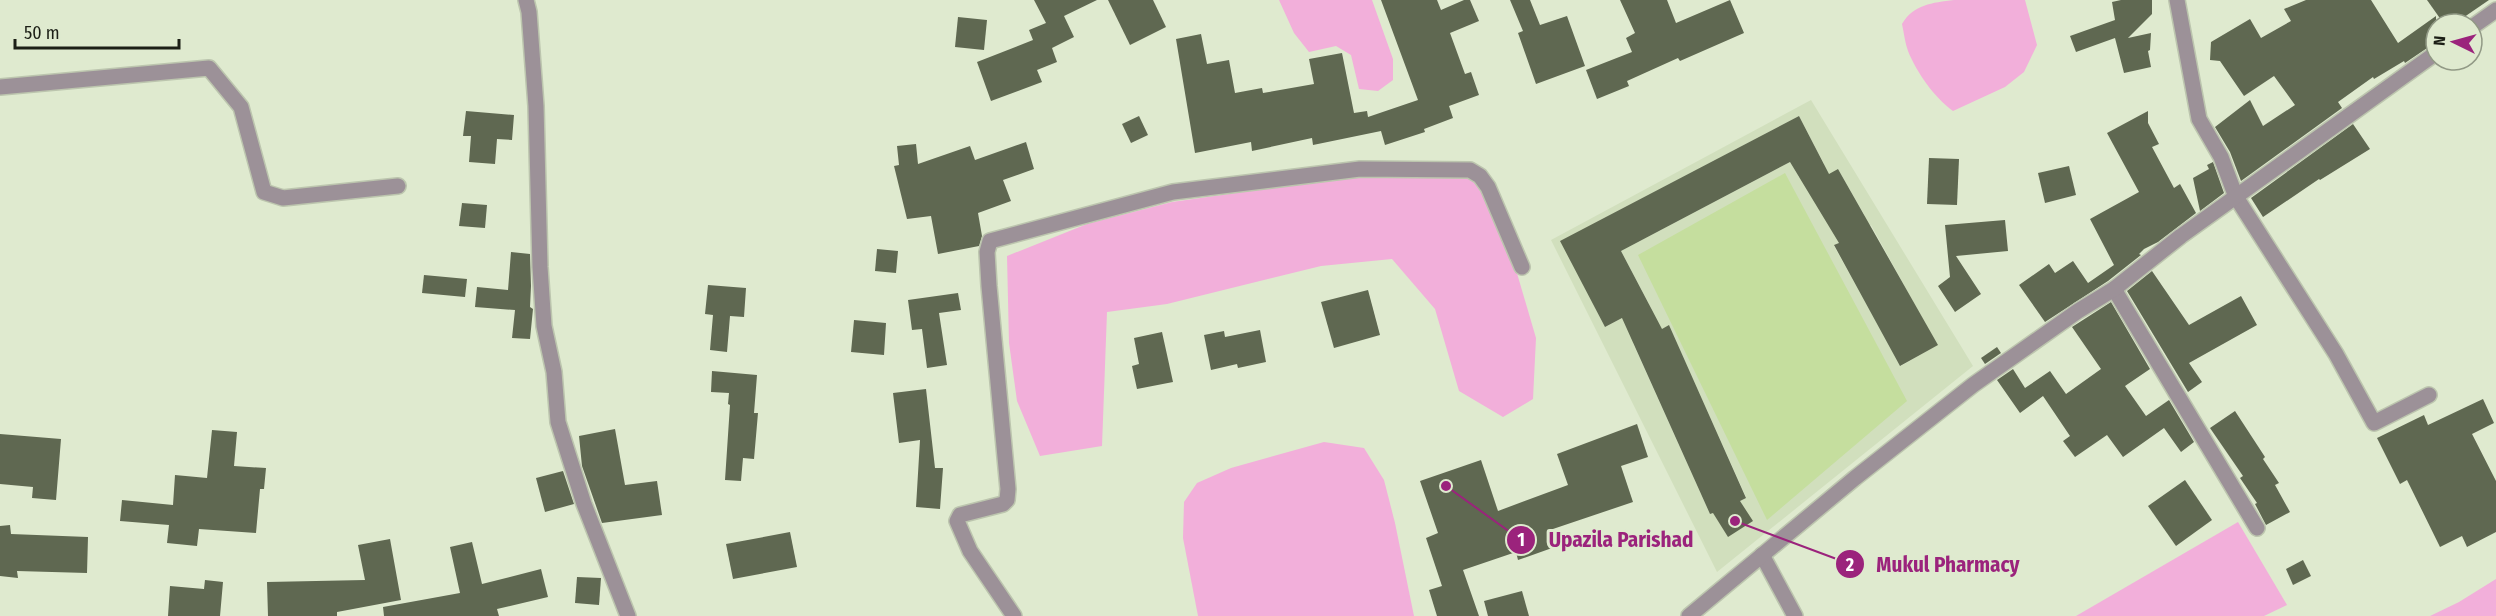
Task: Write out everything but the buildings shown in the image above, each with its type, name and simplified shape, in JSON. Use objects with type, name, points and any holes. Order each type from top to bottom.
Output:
[{"type":"street","points":[[526,0],[529,12],[536,106],[540,267],[544,326],[554,372],[558,422],[584,504],[628,616]]},
{"type":"street","points":[[2177,0],[2199,119],[2221,157],[2236,197],[2336,354],[2374,423],[2429,395]]},
{"type":"street","points":[[1689,616],[1855,478],[1973,385],[2114,288],[2181,236],[2424,62]]},
{"type":"street","points":[[0,87],[209,68],[241,106],[264,192],[283,198],[398,186]]},
{"type":"street","points":[[1014,616],[970,551],[957,521],[960,515],[1003,504],[1007,500],[1008,489],[989,286],[987,252],[990,240],[1173,192],[1360,170],[1470,170],[1480,176],[1488,187],[1522,267]]},
{"type":"street","points":[[2114,288],[2257,528]]},
{"type":"street","points":[[1762,555],[1795,616]]},
{"type":"shaded area","points":[[1279,0],[1372,0],[1393,59],[1393,80],[1378,91],[1359,89],[1351,55],[1336,46],[1309,52],[1294,33]]},
{"type":"shaded area","points":[[1954,0],[2025,0],[2037,45],[2024,72],[2005,87],[1953,111],[1933,92],[1916,68],[1907,48],[1902,24],[1918,8]]},
{"type":"shaded area","points":[[1811,100],[1973,366],[1717,572],[1551,240]],"holes":[[[1799,116],[1824,164],[1799,177],[1790,162],[1621,251],[1649,304],[1605,327],[1561,241]],[[1838,169],[1865,216],[1834,234]],[[1871,225],[1937,345],[1901,366],[1834,246]],[[1669,326],[1746,497],[1710,514],[1633,343]]]},
{"type":"shaded area","points":[[1470,177],[1486,199],[1514,263],[1536,338],[1533,399],[1503,417],[1459,391],[1435,309],[1392,259],[1321,266],[1167,304],[1107,312],[1102,446],[1040,456],[1017,401],[1009,343],[1007,256],[1087,224],[1172,202],[1343,178]]},
{"type":"shaded area","points":[[1324,442],[1364,448],[1384,480],[1414,616],[1198,616],[1183,538],[1184,502],[1197,483],[1231,468]]},
{"type":"shaded area","points":[[2238,522],[2287,605],[2264,616],[2076,616]]},
{"type":"shaded area","points":[[2496,579],[2496,616],[2430,616],[2459,602]]},
{"type":"green space","points":[[1785,173],[1907,401],[1767,520],[1638,255]]},
{"type":"place","name":"Upazila Parishad","points":[[1446,486]]},
{"type":"place","name":"Mukul Pharmacy","points":[[1735,521]]}]
